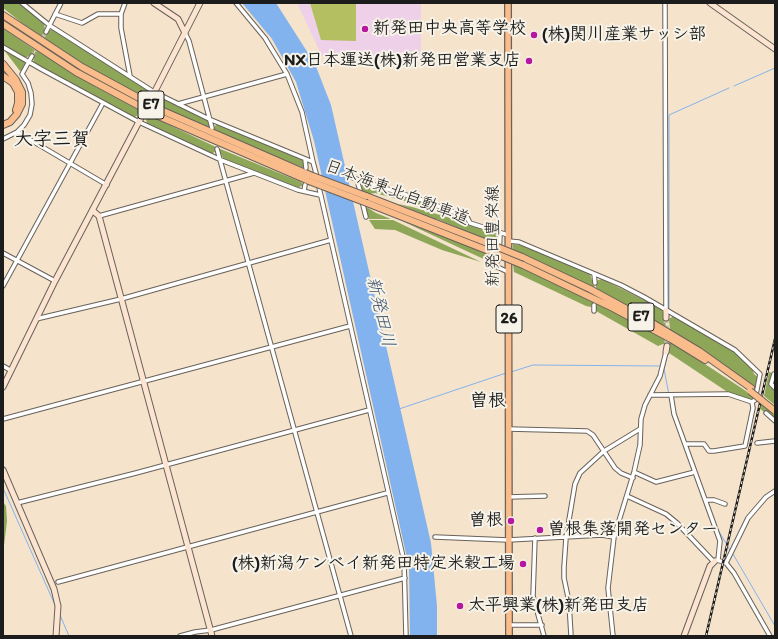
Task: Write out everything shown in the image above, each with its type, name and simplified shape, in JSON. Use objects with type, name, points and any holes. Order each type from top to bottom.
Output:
[{"type":"highway","name":"日本海東北自動車道","points":[[3,16],[82,67],[163,111],[308,180],[366,196],[494,249],[523,265],[652,328],[750,389],[775,411]]},
{"type":"highway","name":"日本海東北自動車道","points":[[3,24],[76,72],[156,115],[205,138],[367,203],[494,249],[522,257],[590,289],[654,324],[699,351],[775,407]]},
{"type":"highway","points":[[3,64],[16,80],[22,92],[22,104],[17,114],[10,122],[3,125]]},
{"type":"highway","points":[[3,76],[12,83],[18,92],[18,103],[15,112],[3,122]]},
{"type":"main road","name":"新発田豊栄線","points":[[508,3],[509,636]]},
{"type":"street","points":[[22,3],[49,25],[154,92],[209,119],[312,162]]},
{"type":"street","points":[[46,32],[61,3]]},
{"type":"street","points":[[125,3],[121,14],[121,28],[130,76]]},
{"type":"street","points":[[154,3],[178,19],[188,41],[212,128]]},
{"type":"street","points":[[151,99],[200,3]]},
{"type":"street","points":[[236,3],[265,38],[287,74],[302,112],[312,162],[404,561],[406,636]]},
{"type":"street","points":[[665,3],[666,318]]},
{"type":"street","points":[[710,3],[775,49]]},
{"type":"street","points":[[55,14],[82,23],[98,14],[121,14]]},
{"type":"street","points":[[3,46],[29,62],[139,122],[221,160],[304,191],[320,195]]},
{"type":"street","points":[[3,139],[17,132],[24,125],[32,104],[30,88],[22,74],[32,56]]},
{"type":"street","points":[[178,104],[287,74]]},
{"type":"street","points":[[3,286],[103,103]]},
{"type":"street","points":[[3,387],[10,370],[55,281],[107,185],[142,116]]},
{"type":"street","points":[[17,132],[107,185]]},
{"type":"street","points":[[217,148],[351,636]]},
{"type":"street","points":[[305,159],[306,168]]},
{"type":"street","points":[[99,216],[254,173]]},
{"type":"street","points":[[366,218],[355,179],[369,181],[467,217],[470,222],[627,288],[681,317],[735,350],[760,374],[755,401],[752,402]]},
{"type":"street","points":[[304,191],[308,180]]},
{"type":"street","points":[[93,211],[99,216],[212,633]]},
{"type":"street","points":[[495,265],[499,259],[500,234]]},
{"type":"street","points":[[36,319],[121,299],[331,240]]},
{"type":"street","points":[[3,253],[55,281]]},
{"type":"street","points":[[489,263],[509,272]]},
{"type":"street","points":[[594,274],[595,283]]},
{"type":"street","points":[[594,305],[594,311]]},
{"type":"street","points":[[3,419],[350,326]]},
{"type":"street","points":[[613,636],[608,602],[608,588],[614,537],[633,478],[640,445],[640,429],[645,405],[660,376],[666,349]]},
{"type":"street","points":[[3,366],[10,370]]},
{"type":"street","points":[[774,374],[771,384],[775,388]]},
{"type":"street","points":[[650,395],[728,394],[752,402]]},
{"type":"street","points":[[671,395],[674,414],[720,541],[715,561],[710,566],[684,636]]},
{"type":"street","points":[[686,444],[704,444],[709,451],[745,446],[753,408],[752,402]]},
{"type":"street","points":[[17,503],[166,465],[369,410]]},
{"type":"street","points":[[766,413],[775,421]]},
{"type":"street","points":[[509,429],[587,431],[593,435],[615,468],[621,473],[633,478]]},
{"type":"street","points":[[571,636],[569,602],[564,578],[566,538],[575,484],[580,473],[604,451],[640,429]]},
{"type":"street","points":[[757,443],[775,441]]},
{"type":"street","points":[[3,470],[54,589],[58,606],[56,636]]},
{"type":"street","points":[[634,472],[656,482],[667,481],[695,472]]},
{"type":"street","points":[[726,563],[748,518],[766,497],[775,491]]},
{"type":"street","points":[[58,582],[189,548],[388,493]]},
{"type":"street","points":[[508,497],[545,496]]},
{"type":"street","points":[[627,496],[655,508],[672,518],[715,561],[726,563],[734,573],[770,636]]},
{"type":"street","points":[[706,500],[714,500],[725,504]]},
{"type":"street","points":[[435,538],[508,540],[602,535],[614,537]]},
{"type":"street","points":[[535,538],[533,596],[544,636]]},
{"type":"street","points":[[180,636],[196,632],[212,633],[405,578]]},
{"type":"street","points":[[569,602],[608,602]]},
{"type":"street","points":[[509,625],[542,625]]},
{"type":"shaded area","name":"新発田中央高等学校","points":[[297,3],[421,3],[421,57],[322,56]]},
{"type":"green space","points":[[3,3],[20,3],[44,21],[45,32],[41,38],[3,8]]},
{"type":"green space","points":[[310,3],[356,3],[356,41],[321,40]]},
{"type":"green space","points":[[3,28],[35,50],[32,55],[24,58],[3,46]]},
{"type":"green space","points":[[53,29],[147,89],[148,92],[145,98],[92,70],[43,39],[46,32]]},
{"type":"green space","points":[[4,50],[26,62],[23,70],[20,71]]},
{"type":"green space","points":[[36,50],[96,87],[139,110],[137,116],[132,118],[34,64],[33,56]]},
{"type":"green space","points":[[162,97],[208,120],[212,130],[154,103],[157,99]]},
{"type":"green space","points":[[148,115],[216,147],[217,150],[212,154],[147,124],[146,119]]},
{"type":"green space","points":[[219,124],[305,161],[304,168],[213,130],[212,127]]},
{"type":"green space","points":[[218,148],[301,182],[304,185],[297,188],[227,160],[223,158]]},
{"type":"green space","points":[[361,182],[405,195],[464,217],[375,193],[369,194],[362,191]]},
{"type":"green space","points":[[398,204],[412,207],[454,219],[435,219]]},
{"type":"green space","points":[[365,206],[376,213],[391,219],[369,219]]},
{"type":"green space","points":[[437,219],[456,219],[495,234],[499,240],[499,245]]},
{"type":"green space","points":[[369,220],[393,220],[481,262],[442,250],[395,230],[375,229]]},
{"type":"green space","points":[[402,221],[497,257],[497,259],[490,262]]},
{"type":"green space","points":[[513,244],[525,246],[590,274],[592,280],[595,281],[594,289],[513,250]]},
{"type":"green space","points":[[513,264],[594,301],[594,306],[592,304],[591,307],[586,306],[514,272]]},
{"type":"green space","points":[[602,279],[662,309],[666,326],[664,327],[596,289],[596,281]]},
{"type":"green space","points":[[596,301],[665,339],[666,345],[663,344],[658,346],[596,311]]},
{"type":"green space","points":[[675,315],[737,353],[752,368],[754,374],[759,378],[757,391],[670,330],[669,319]]},
{"type":"green space","points":[[670,341],[755,397],[753,401],[729,393],[669,353]]},
{"type":"green space","points":[[769,372],[773,373],[769,386],[775,391],[775,405],[764,396]]},
{"type":"green space","points":[[761,401],[775,413],[775,420],[760,409]]},
{"type":"green space","points":[[3,502],[6,506],[7,521],[3,554]]},
{"type":"water","name":"新発田川","points":[[242,3],[276,3],[315,64],[331,105],[431,543],[437,606],[437,636],[410,636],[409,567],[314,141],[296,82],[272,39]]},
{"type":"waterway","points":[[734,86],[775,68]]},
{"type":"waterway","points":[[669,308],[669,115],[729,88]]},
{"type":"waterway","points":[[669,349],[664,369],[670,400]]},
{"type":"waterway","points":[[511,372],[533,365],[661,366]]},
{"type":"waterway","points":[[399,409],[506,373]]},
{"type":"waterway","points":[[689,450],[705,496]]},
{"type":"waterway","points":[[3,488],[55,605]]},
{"type":"waterway","points":[[717,528],[730,550]]},
{"type":"waterway","points":[[733,554],[775,626]]},
{"type":"waterway","points":[[60,615],[69,636]]},
{"type":"tunnel","points":[[32,56],[46,32]]},
{"type":"tunnel","points":[[666,318],[667,346]]},
{"type":"railway","points":[[706,636],[775,339]]},
{"type":"place","name":"新発田中央高等学校","points":[[365,29]]},
{"type":"place","name":"(株)関川産業サッシ部","points":[[534,35]]},
{"type":"place","name":"NX日本運送(株)新発田営業支店","points":[[529,61]]},
{"type":"place","name":"曽根","points":[[511,521]]},
{"type":"place","name":"曽根集落開発センター","points":[[540,530]]},
{"type":"place","name":"(株)新潟ケンベイ新発田特定米穀工場","points":[[523,564]]},
{"type":"place","name":"太平興業(株)新発田支店","points":[[460,606]]},
{"type":"district","name":"大字三賀","points":[[52,140]]},
{"type":"district","name":"曽根","points":[[488,401]]}]
